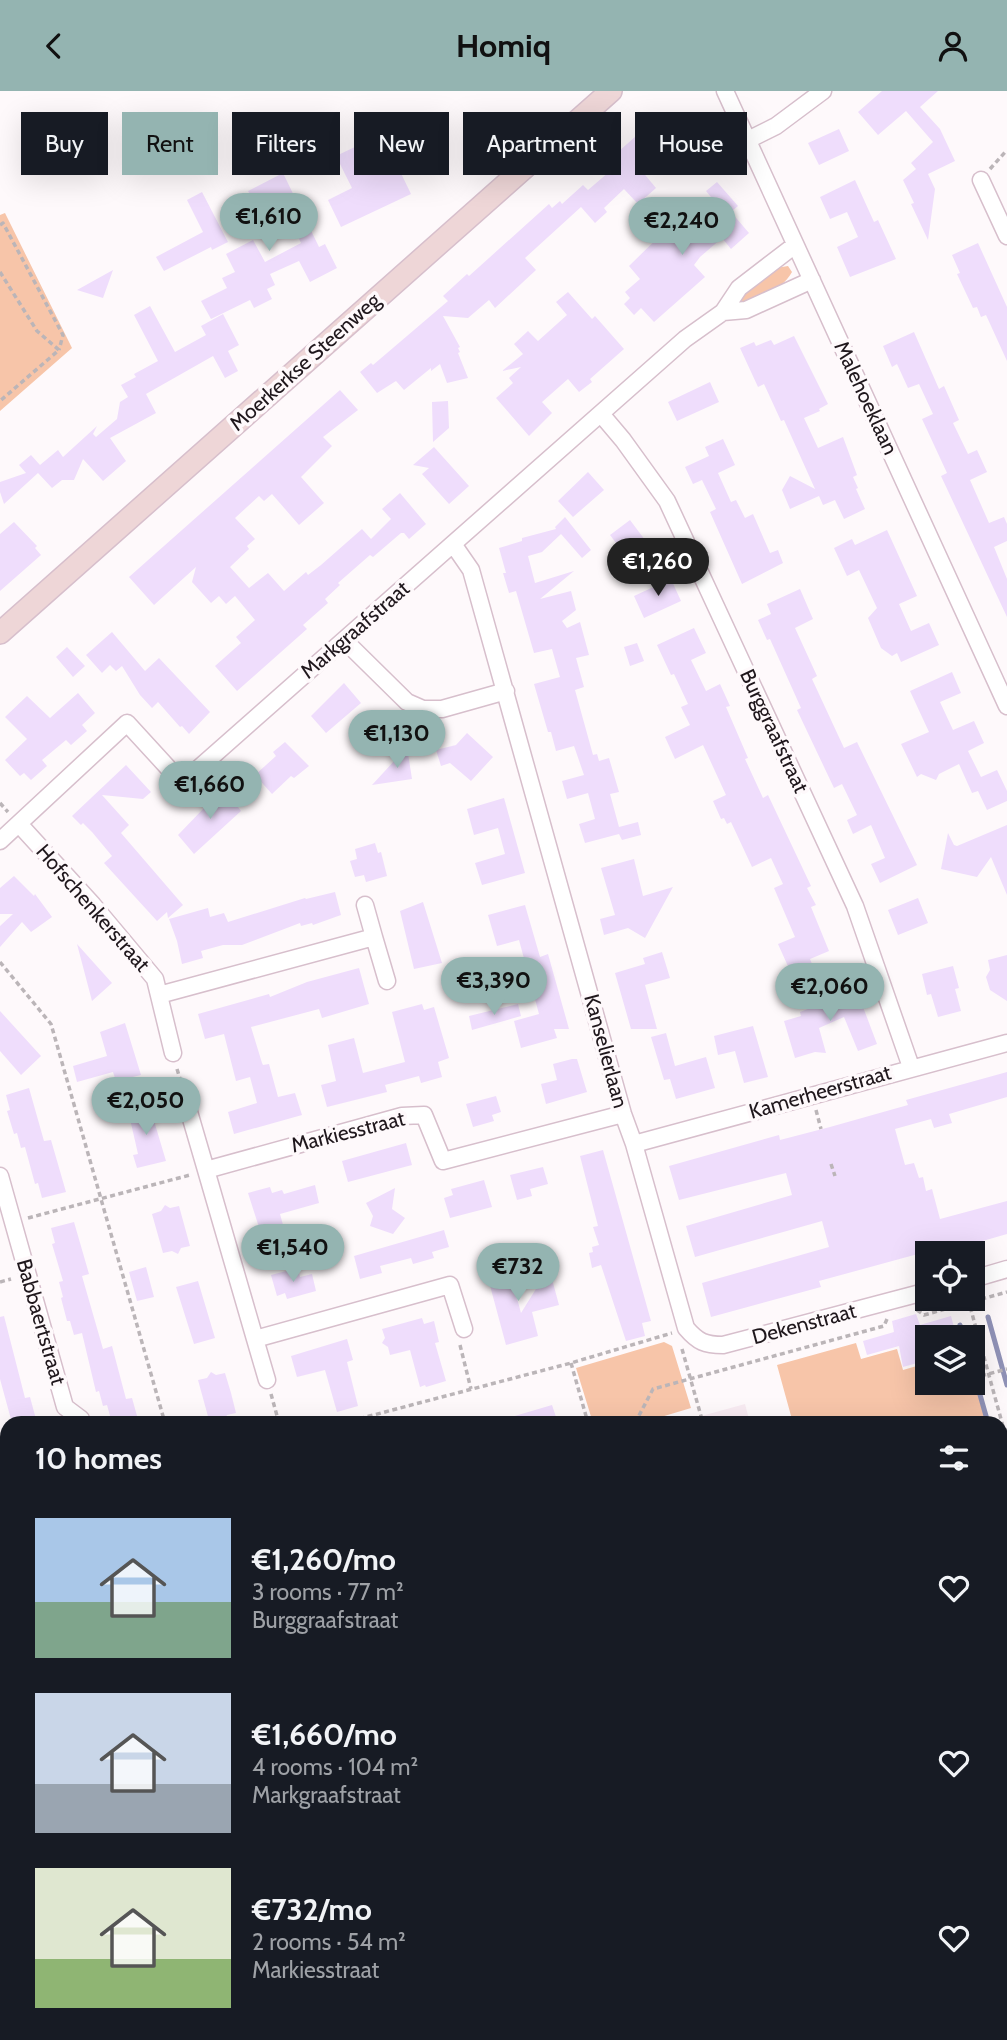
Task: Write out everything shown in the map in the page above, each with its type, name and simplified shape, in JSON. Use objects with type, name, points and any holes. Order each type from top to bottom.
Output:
[{"type":"street","name":"Moerkerkse Steenweg","points":[[0,633],[611,91]]},
{"type":"street","name":"Malehoeklaan","points":[[726,91],[1007,706]]},
{"type":"street","points":[[748,140],[776,126],[823,91]]},
{"type":"street","points":[[981,180],[1007,236]]},
{"type":"street","name":"Markgraafstraat","points":[[0,841],[127,723],[182,783],[685,339],[723,312],[739,288],[795,245]]},
{"type":"street","name":"Markgraafstraat","points":[[723,312],[746,310],[812,280]]},
{"type":"street","name":"Burggraafstraat","points":[[601,414],[667,501],[855,906],[911,1067]]},
{"type":"street","name":"Kanselierlaan","points":[[453,544],[471,570],[623,1114],[686,1328]]},
{"type":"street","points":[[344,640],[407,702],[423,709],[442,709],[506,691]]},
{"type":"street","name":"Hofschenkerstraat","points":[[19,824],[132,949],[155,979],[173,1053]]},
{"type":"street","points":[[365,905],[387,981]]},
{"type":"street","name":"Hofschenkerstraat","points":[[159,995],[374,937]]},
{"type":"street","name":"Kamerheerstraat","points":[[634,1144],[1007,1042]]},
{"type":"street","points":[[187,1105],[267,1380]]},
{"type":"street","name":"Markiesstraat","points":[[206,1171],[402,1116],[424,1115],[443,1161],[623,1114]]},
{"type":"street","name":"Babbaertstraat","points":[[0,1176],[65,1407],[77,1416]]},
{"type":"street","points":[[985,1275],[1007,1269]]},
{"type":"street","points":[[256,1339],[450,1285],[464,1329]]},
{"type":"street","name":"Dekenstraat","points":[[686,1328],[696,1341],[707,1345],[723,1345],[915,1294]]},
{"type":"path","points":[[981,180],[1007,150]]},
{"type":"path","points":[[0,225],[4,223],[63,335],[59,350],[0,401]]},
{"type":"path","points":[[0,272],[37,331],[59,350]]},
{"type":"path","points":[[0,962],[51,1024],[163,1416]]},
{"type":"path","points":[[173,1053],[187,1105]]},
{"type":"path","points":[[831,1164],[835,1176]]},
{"type":"path","points":[[13,1223],[206,1171]]},
{"type":"path","points":[[985,1297],[1007,1292]]},
{"type":"path","points":[[907,1313],[915,1311]]},
{"type":"path","points":[[918,1311],[924,1315],[937,1311]]},
{"type":"path","points":[[971,1311],[999,1416]]},
{"type":"path","points":[[639,1416],[653,1389],[884,1326],[888,1318],[898,1315]]},
{"type":"path","points":[[369,1416],[571,1363],[686,1328],[682,1347],[701,1416]]},
{"type":"path","points":[[464,1329],[459,1348],[471,1389]]},
{"type":"path","points":[[571,1363],[586,1416]]},
{"type":"path","points":[[985,1375],[1007,1369]]},
{"type":"path","points":[[267,1380],[277,1416]]},
{"type":"shaded area","points":[[5,213],[72,348],[0,411],[0,215]]},
{"type":"shaded area","points":[[788,266],[792,272],[776,289],[762,298],[739,303],[741,296],[776,268]]},
{"type":"shaded area","points":[[664,1342],[672,1346],[691,1408],[664,1416],[591,1416],[576,1368]]},
{"type":"shaded area","points":[[856,1343],[861,1359],[897,1349],[903,1370],[915,1366],[915,1395],[978,1395],[984,1416],[791,1416],[777,1365]]},
{"type":"shaded area","points":[[745,1404],[748,1416],[701,1416]]},
{"type":"building","points":[[882,91],[938,91],[920,107],[940,129],[955,161],[928,174],[935,189],[928,240],[903,180],[916,169],[911,163],[933,142],[906,111],[878,135],[858,112]]},
{"type":"building","points":[[839,129],[849,151],[819,165],[808,143]]},
{"type":"building","points":[[635,137],[635,175],[645,175],[656,188],[638,204],[624,189],[604,208],[607,212],[595,223],[581,207],[525,258],[536,270],[495,308],[489,300],[468,318],[443,316],[460,347],[458,353],[468,378],[447,383],[440,364],[404,390],[396,381],[377,393],[360,372],[371,363],[373,365],[448,301],[443,296],[549,204],[552,208],[560,201],[562,204],[583,185],[588,190],[606,175],[621,175],[621,149]]},
{"type":"building","points":[[354,147],[354,175],[402,175],[411,194],[341,227],[328,200],[352,188],[340,164],[340,154]]},
{"type":"building","points":[[284,175],[319,247],[325,244],[337,268],[310,282],[299,261],[270,274],[275,285],[267,289],[272,299],[254,308],[250,300],[211,319],[201,301],[227,288],[222,278],[235,272],[226,254],[253,240],[265,262],[301,243],[286,212],[265,223],[248,191]]},
{"type":"building","points":[[855,180],[874,222],[878,220],[896,259],[850,277],[837,247],[858,237],[847,212],[830,219],[820,197]]},
{"type":"building","points":[[717,182],[738,206],[731,212],[749,233],[731,249],[722,238],[700,257],[694,265],[705,277],[654,322],[641,308],[634,315],[624,304],[630,298],[625,292],[640,279],[629,266],[677,219],[686,229],[716,203],[706,191]]},
{"type":"building","points":[[202,192],[228,242],[212,250],[211,247],[164,271],[156,257],[203,232],[187,200]]},
{"type":"building","points":[[978,243],[1007,307],[1007,361],[986,315],[981,317],[977,307],[973,308],[957,274],[960,273],[952,255]]},
{"type":"building","points":[[113,270],[103,298],[77,290]]},
{"type":"building","points":[[568,292],[592,319],[595,316],[624,349],[579,392],[568,379],[542,402],[552,413],[529,436],[496,398],[513,383],[509,378],[521,367],[502,371],[523,354],[514,344],[528,331],[538,341],[567,315],[556,302]]},
{"type":"building","points":[[150,306],[175,352],[206,335],[201,326],[223,314],[239,345],[228,351],[238,371],[225,378],[213,356],[146,394],[156,413],[110,438],[126,461],[103,481],[83,459],[74,480],[62,480],[52,488],[38,473],[4,504],[0,482],[26,473],[19,465],[31,455],[40,465],[58,450],[63,457],[97,426],[93,434],[96,437],[117,419],[120,402],[128,397],[121,385],[136,377],[134,374],[158,361],[134,315]]},
{"type":"building","points":[[914,332],[939,389],[944,386],[959,420],[953,423],[968,454],[977,450],[987,472],[970,480],[989,523],[1004,517],[1007,524],[1007,541],[994,547],[1007,579],[1007,617],[941,476],[947,473],[922,419],[933,414],[919,384],[908,388],[897,364],[892,367],[883,346]]},
{"type":"building","points":[[794,336],[828,404],[804,418],[818,448],[843,437],[857,475],[853,477],[865,509],[844,519],[835,500],[823,505],[819,496],[790,509],[782,490],[790,476],[815,489],[784,420],[781,421],[764,384],[758,387],[740,348],[754,342],[756,346],[771,340],[774,345]]},
{"type":"building","points":[[710,382],[719,402],[677,421],[668,402]]},
{"type":"building","points":[[340,390],[358,410],[323,437],[332,446],[301,477],[324,503],[299,525],[272,494],[264,501],[259,496],[235,518],[255,539],[247,546],[249,549],[230,567],[249,588],[268,573],[284,591],[306,572],[308,575],[321,565],[362,529],[371,539],[391,519],[382,509],[400,493],[426,524],[409,539],[401,533],[338,583],[340,585],[325,599],[328,603],[303,625],[307,629],[237,691],[215,666],[241,643],[236,637],[255,620],[235,596],[226,604],[219,596],[211,603],[192,582],[196,567],[154,605],[129,577]]},
{"type":"building","points":[[448,401],[449,428],[433,442],[432,402]]},
{"type":"building","points":[[723,439],[735,465],[718,473],[731,502],[736,500],[745,518],[753,514],[770,553],[778,550],[783,563],[742,584],[710,512],[716,509],[702,480],[693,484],[685,467],[709,456],[705,447]]},
{"type":"building","points":[[434,447],[469,486],[449,504],[422,474],[429,468],[413,465]]},
{"type":"building","points":[[588,472],[604,490],[573,517],[558,501]]},
{"type":"building","points":[[565,517],[591,550],[582,558],[561,534],[542,552],[528,556],[535,583],[574,571],[540,599],[571,591],[576,610],[562,621],[567,628],[580,622],[589,655],[576,658],[584,687],[575,690],[593,755],[597,754],[599,761],[609,758],[619,792],[610,794],[619,827],[638,822],[641,835],[622,840],[619,834],[585,843],[579,824],[595,819],[588,793],[567,799],[562,781],[584,775],[574,746],[556,751],[534,684],[560,677],[552,649],[534,653],[516,591],[509,593],[503,573],[506,573],[499,548],[522,541],[522,538],[556,529]]},
{"type":"building","points":[[630,520],[654,552],[634,567],[610,535]]},
{"type":"building","points":[[14,522],[37,546],[35,548],[41,555],[0,591],[0,534]]},
{"type":"building","points":[[887,530],[917,596],[899,604],[911,631],[929,623],[939,645],[901,662],[897,653],[892,656],[881,648],[868,618],[877,608],[859,570],[847,576],[834,548],[852,539],[855,545]]},
{"type":"building","points":[[671,579],[681,601],[644,618],[634,596]]},
{"type":"building","points":[[800,589],[813,619],[795,628],[817,676],[812,679],[844,748],[857,742],[917,865],[880,883],[871,864],[885,858],[871,825],[853,834],[847,820],[857,815],[842,784],[834,788],[797,710],[801,708],[770,639],[767,640],[758,620],[771,614],[767,604]]},
{"type":"building","points":[[694,628],[706,653],[691,660],[706,691],[720,684],[730,706],[726,707],[748,758],[745,759],[763,798],[768,795],[811,886],[807,888],[816,905],[811,907],[829,951],[810,959],[812,964],[791,973],[778,944],[795,937],[774,888],[783,884],[771,858],[752,867],[731,822],[727,824],[724,818],[721,819],[713,801],[726,795],[703,745],[675,759],[665,737],[690,725],[681,707],[688,704],[657,645]]},
{"type":"building","points":[[112,632],[145,671],[159,658],[210,712],[189,734],[158,702],[152,708],[140,695],[122,666],[116,671],[110,665],[102,673],[86,655]]},
{"type":"building","points":[[637,643],[644,661],[630,666],[624,647]]},
{"type":"building","points":[[67,647],[85,666],[73,677],[56,657]]},
{"type":"building","points":[[952,672],[961,693],[940,702],[953,730],[974,721],[984,743],[968,751],[981,777],[997,770],[1007,791],[1007,801],[987,810],[978,791],[972,793],[959,764],[939,774],[936,780],[921,774],[917,777],[901,744],[929,732],[910,691]]},
{"type":"building","points":[[344,683],[361,703],[326,733],[311,716]]},
{"type":"building","points":[[78,693],[95,713],[82,725],[87,731],[71,745],[66,740],[42,760],[47,766],[31,780],[24,773],[20,776],[5,760],[27,739],[5,717],[27,696],[50,718]]},
{"type":"building","points":[[467,733],[493,757],[471,781],[450,763],[441,766],[436,750],[456,745]]},
{"type":"building","points":[[285,742],[309,766],[294,778],[291,776],[272,794],[255,775],[276,756],[273,752]]},
{"type":"building","points":[[407,747],[412,779],[372,785]]},
{"type":"building","points":[[126,765],[151,792],[143,799],[102,795],[129,825],[121,833],[183,905],[168,918],[167,912],[157,921],[104,863],[112,856],[83,823],[81,825],[72,816]]},
{"type":"building","points":[[225,789],[241,811],[194,854],[178,835],[203,807]]},
{"type":"building","points":[[504,798],[525,873],[482,885],[475,863],[505,854],[498,828],[474,835],[467,809]]},
{"type":"building","points":[[1007,825],[1007,895],[991,857],[977,877],[941,869],[948,833],[957,846]]},
{"type":"building","points":[[375,843],[378,853],[381,852],[387,876],[366,882],[364,875],[355,877],[350,861],[357,859],[355,849]]},
{"type":"building","points":[[634,859],[643,896],[673,887],[645,938],[628,928],[604,935],[600,919],[615,915],[601,868]]},
{"type":"building","points":[[14,876],[34,896],[35,894],[52,917],[31,932],[22,922],[0,947],[0,926],[13,914],[0,914],[0,888]]},
{"type":"building","points":[[335,892],[341,915],[313,925],[301,926],[300,923],[242,945],[223,945],[201,951],[203,958],[182,964],[169,919],[208,908],[210,917],[224,913],[228,922],[305,898]]},
{"type":"building","points":[[918,898],[928,923],[898,935],[888,910]]},
{"type":"building","points":[[423,902],[442,963],[414,969],[400,911]]},
{"type":"building","points":[[525,905],[540,957],[548,954],[569,1029],[554,1029],[557,1038],[521,1048],[514,1021],[539,1014],[519,940],[497,946],[488,915]]},
{"type":"building","points":[[77,944],[112,983],[92,1001]]},
{"type":"building","points":[[662,952],[670,978],[645,985],[657,1029],[631,1029],[615,973],[645,964],[643,958]]},
{"type":"building","points":[[1007,955],[1007,1001],[990,990],[986,977],[990,970],[988,960]]},
{"type":"building","points":[[953,966],[961,1011],[938,1017],[931,994],[927,995],[922,974]]},
{"type":"building","points":[[359,968],[369,1004],[322,1018],[319,1009],[251,1027],[262,1063],[269,1064],[278,1097],[295,1093],[302,1115],[234,1134],[228,1112],[257,1103],[250,1077],[236,1081],[224,1034],[205,1039],[198,1014],[269,994],[270,997],[307,982]]},
{"type":"building","points":[[851,982],[877,1044],[858,1051],[844,1017],[819,1028],[826,1053],[815,1052],[795,1058],[784,1021],[801,1016],[800,1012],[839,997],[835,988]]},
{"type":"building","points":[[422,1004],[424,1010],[434,1007],[449,1058],[438,1062],[442,1077],[421,1083],[419,1076],[385,1085],[387,1092],[327,1107],[321,1085],[336,1081],[328,1045],[354,1038],[363,1073],[405,1062],[392,1012]]},
{"type":"building","points":[[518,1004],[521,1016],[472,1030],[469,1016]]},
{"type":"building","points":[[0,1011],[41,1056],[21,1075],[0,1051]]},
{"type":"building","points":[[125,1023],[141,1075],[116,1081],[113,1072],[77,1082],[73,1066],[107,1056],[100,1032]]},
{"type":"building","points":[[753,1026],[768,1077],[744,1083],[735,1051],[718,1055],[714,1036]]},
{"type":"building","points":[[666,1033],[675,1066],[706,1057],[715,1088],[676,1099],[670,1079],[664,1080],[651,1037]]},
{"type":"building","points":[[577,1059],[587,1092],[546,1104],[541,1084],[557,1080],[553,1064]]},
{"type":"building","points":[[1007,1072],[1007,1097],[949,1114],[952,1123],[934,1128],[931,1119],[895,1129],[905,1165],[914,1163],[919,1178],[923,1177],[926,1191],[932,1189],[940,1219],[1007,1201],[1007,1234],[983,1241],[915,1241],[915,1255],[819,1281],[821,1287],[711,1317],[702,1283],[829,1247],[822,1221],[695,1257],[686,1226],[792,1195],[786,1173],[679,1200],[669,1166],[779,1135],[780,1140],[830,1127],[908,1105],[906,1100]]},
{"type":"building","points":[[29,1088],[44,1141],[51,1140],[66,1192],[42,1198],[38,1183],[35,1184],[25,1147],[21,1148],[17,1133],[14,1134],[7,1111],[10,1110],[6,1095]]},
{"type":"building","points":[[496,1096],[501,1112],[492,1115],[494,1121],[473,1127],[466,1104]]},
{"type":"building","points":[[149,1104],[166,1161],[137,1168],[133,1155],[138,1154],[128,1110]]},
{"type":"building","points":[[406,1143],[412,1165],[348,1182],[342,1161]]},
{"type":"building","points":[[603,1150],[651,1321],[642,1323],[645,1336],[626,1341],[601,1265],[592,1268],[589,1253],[593,1252],[592,1247],[599,1245],[593,1227],[598,1226],[580,1156]]},
{"type":"building","points":[[543,1167],[548,1184],[530,1189],[532,1196],[517,1200],[510,1175]]},
{"type":"building","points":[[484,1180],[492,1207],[450,1218],[444,1198],[453,1195],[451,1189]]},
{"type":"building","points":[[315,1185],[319,1203],[280,1214],[288,1243],[266,1249],[248,1193],[270,1187],[272,1193],[282,1190],[284,1194]]},
{"type":"building","points":[[395,1188],[392,1209],[405,1218],[393,1234],[370,1226],[373,1216],[366,1203]]},
{"type":"building","points":[[165,1205],[170,1208],[179,1206],[190,1246],[181,1248],[178,1254],[172,1251],[163,1253],[152,1214],[161,1211]]},
{"type":"building","points":[[74,1222],[89,1274],[82,1276],[103,1349],[112,1346],[126,1399],[132,1398],[137,1416],[110,1416],[107,1405],[103,1406],[99,1391],[96,1392],[82,1333],[74,1335],[70,1321],[67,1321],[59,1282],[63,1281],[52,1244],[55,1243],[51,1228]]},
{"type":"building","points":[[444,1230],[449,1247],[432,1252],[434,1258],[413,1264],[411,1258],[380,1266],[382,1273],[360,1279],[354,1256]]},
{"type":"building","points":[[507,1261],[521,1313],[549,1268],[559,1305],[532,1312],[538,1336],[506,1345],[485,1267]]},
{"type":"building","points":[[146,1267],[154,1297],[137,1301],[129,1272]]},
{"type":"building","points":[[298,1268],[300,1277],[312,1274],[316,1291],[287,1299],[285,1293],[277,1296],[271,1275]]},
{"type":"building","points":[[198,1281],[215,1338],[194,1344],[176,1287]]},
{"type":"building","points":[[916,1314],[920,1325],[915,1325],[915,1364],[903,1367],[899,1346],[867,1355],[863,1341],[894,1332],[892,1321]]},
{"type":"building","points":[[4,1316],[25,1398],[30,1397],[35,1416],[10,1416],[0,1379],[0,1317]]},
{"type":"building","points":[[951,1316],[953,1325],[920,1325]]},
{"type":"building","points":[[422,1318],[424,1324],[434,1321],[439,1342],[435,1343],[446,1381],[426,1387],[420,1387],[410,1350],[390,1355],[388,1347],[382,1343],[385,1338],[382,1329]]},
{"type":"building","points":[[347,1339],[353,1360],[347,1362],[358,1406],[337,1412],[325,1370],[297,1377],[291,1356]]},
{"type":"building","points":[[211,1372],[216,1375],[225,1373],[236,1413],[208,1416],[198,1380],[207,1378]]},
{"type":"building","points":[[552,1405],[556,1416],[515,1416]]},
{"type":"waterway","points":[[988,1317],[1007,1385]]},
{"type":"waterway","points":[[980,1395],[986,1416]]}]
